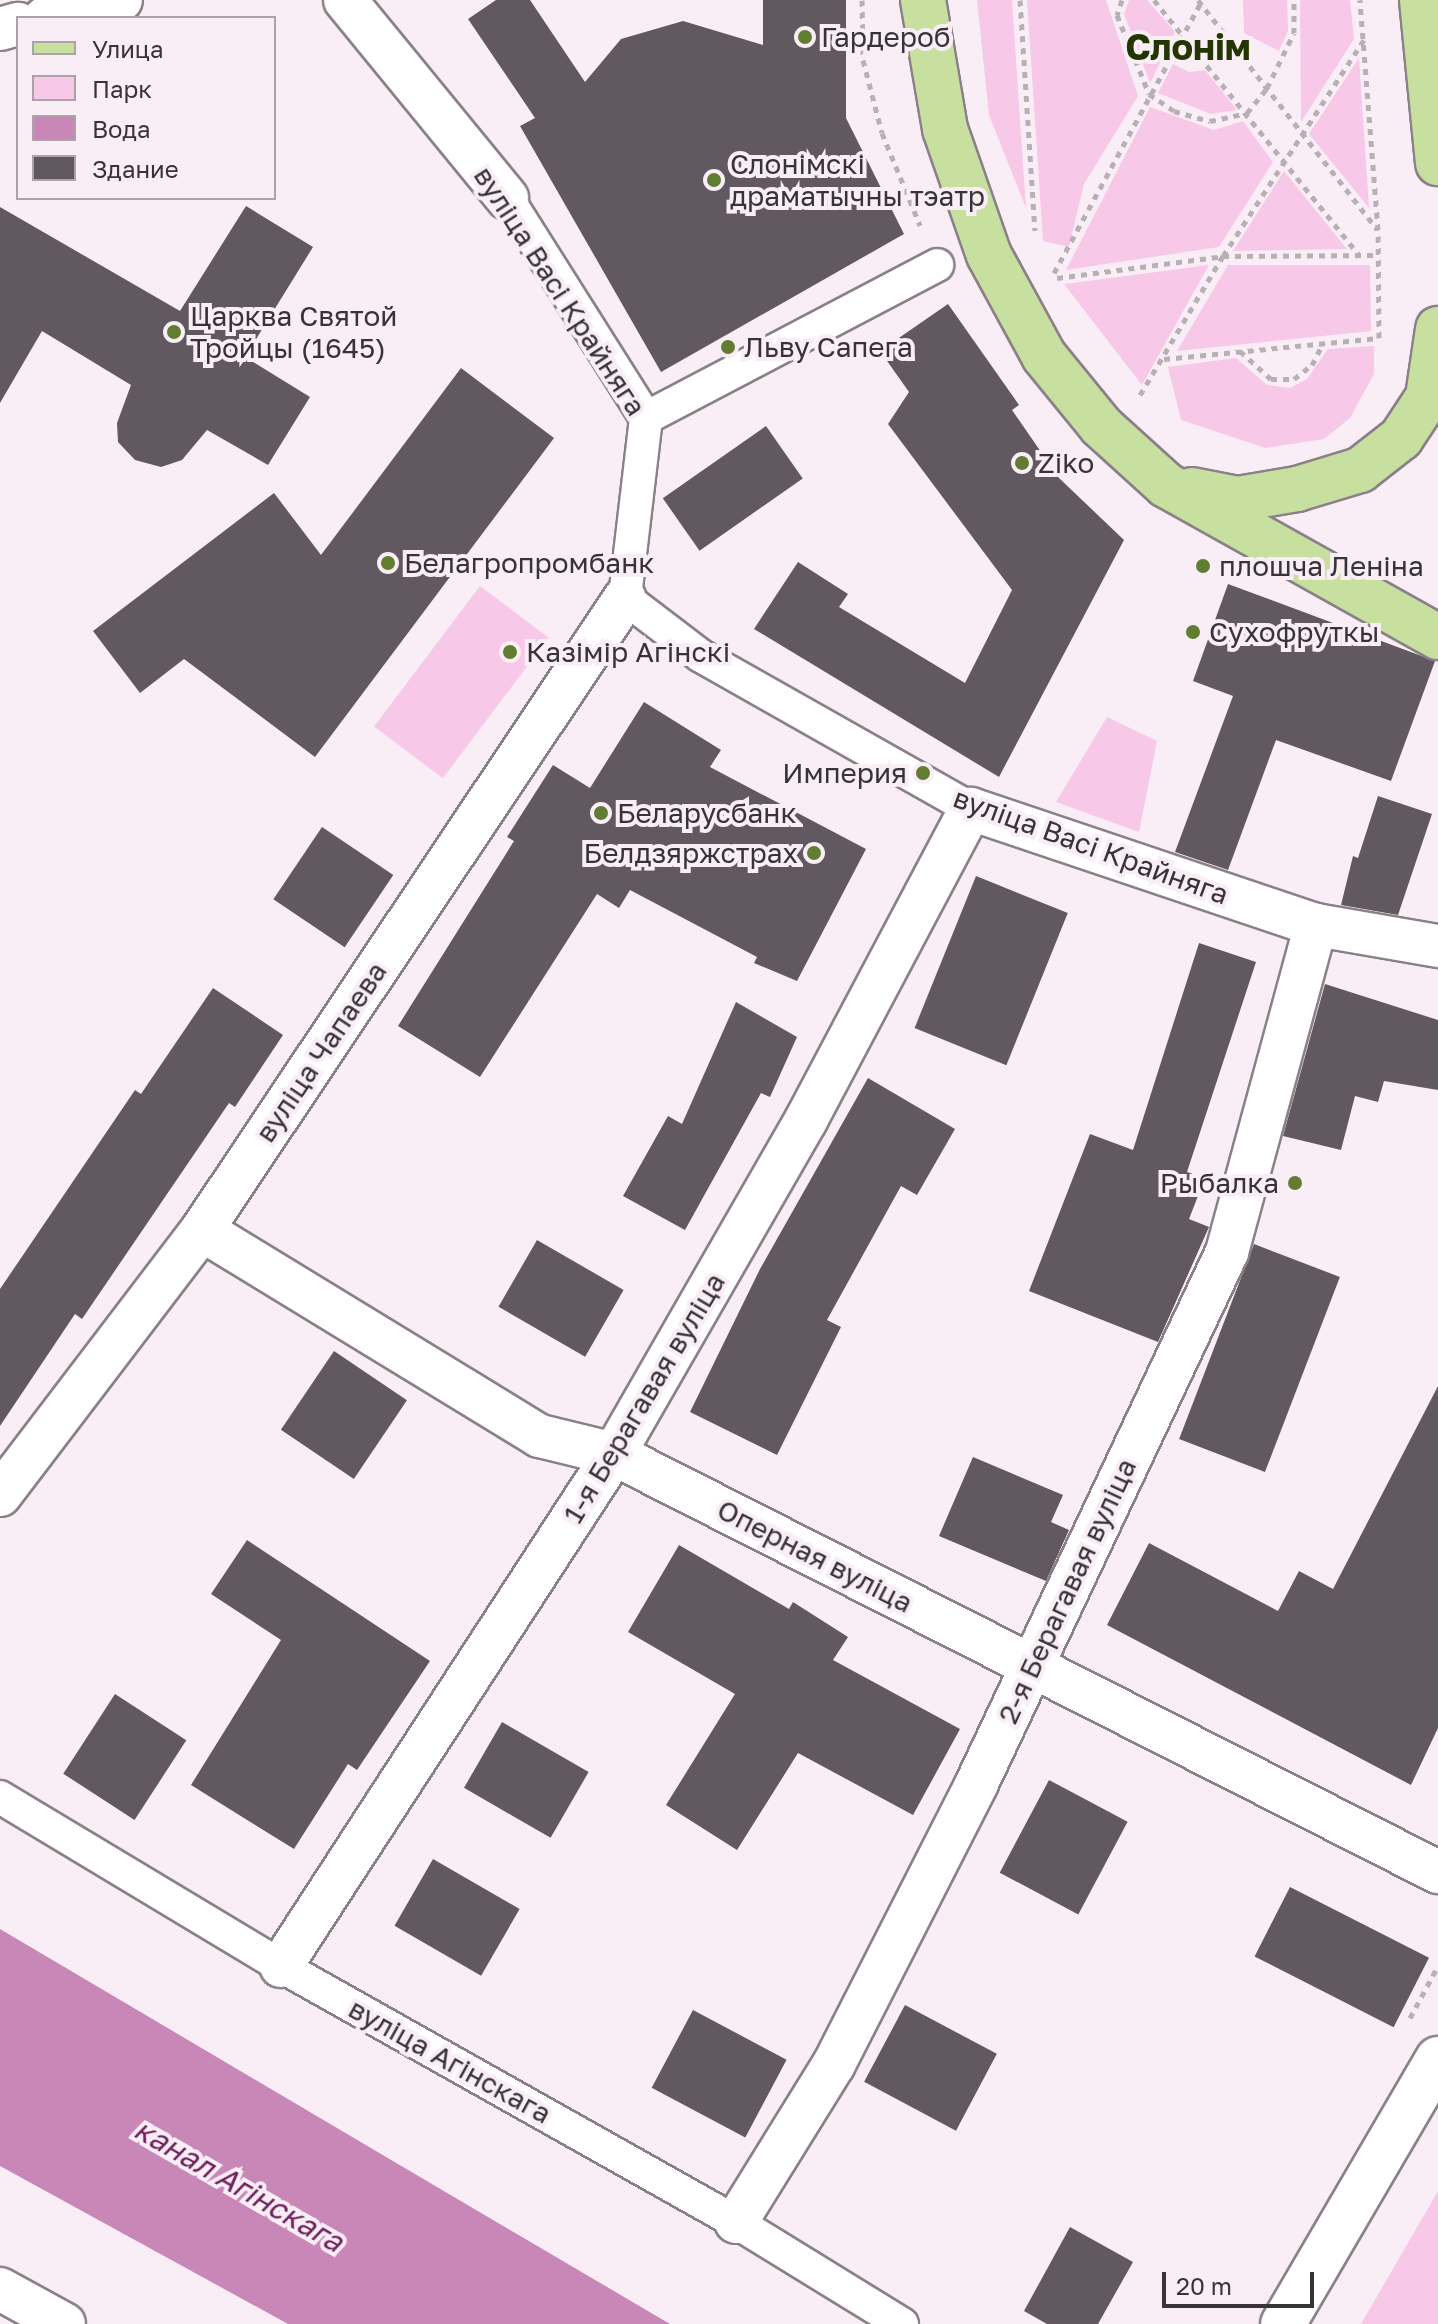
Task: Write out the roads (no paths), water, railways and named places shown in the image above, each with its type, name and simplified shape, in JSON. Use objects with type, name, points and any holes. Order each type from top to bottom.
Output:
[{"type":"main road","points":[[923,0],[945,129],[989,255],[1044,356],[1101,426],[1166,485],[1438,637]]},
{"type":"main road","points":[[1422,0],[1438,163]]},
{"type":"main road","points":[[1166,485],[1238,499],[1297,489],[1360,470],[1401,438],[1428,397],[1438,329]]},
{"type":"main road","points":[[1283,2324],[1438,2059]]},
{"type":"street","points":[[53,16],[121,0]]},
{"type":"street","name":"вуліца Васі Крайняга","points":[[345,0],[507,198],[646,418],[625,598],[701,656],[971,809],[1316,925],[1438,946]]},
{"type":"street","points":[[646,418],[937,265]]},
{"type":"street","name":"вуліца Чапаева","points":[[0,1495],[202,1230],[625,598]]},
{"type":"street","name":"1-я Берагавая вуліца","points":[[281,1966],[614,1454],[806,1120],[971,809]]},
{"type":"street","name":"2-я Берагавая вуліца","points":[[736,2222],[834,2064],[1032,1666],[1227,1252],[1316,925]]},
{"type":"street","name":"Оперная вуліца","points":[[202,1230],[540,1436],[614,1454],[1438,1872]]},
{"type":"street","name":"вуліца Агінскага","points":[[0,1797],[281,1966],[736,2222],[902,2324]]},
{"type":"street","points":[[0,2289],[64,2324]]},
{"type":"water","name":"канал Агінскага","points":[[0,1929],[670,2324],[288,2324],[0,2166]]},
{"type":"place","name":"Гардероб","points":[[805,37]]},
{"type":"place","name":"Слонімскі драматычны тэатр","points":[[714,180]]},
{"type":"place","name":"Царква Святой Тройцы (1645)","points":[[174,332]]},
{"type":"place","name":"Льву Сапега","points":[[728,347]]},
{"type":"place","name":"Ziko","points":[[1022,463]]},
{"type":"place","name":"Белагропромбанк","points":[[388,563]]},
{"type":"place","name":"плошча Леніна","points":[[1203,566]]},
{"type":"place","name":"Сухофруткы","points":[[1193,632]]},
{"type":"place","name":"Казімір Агінскі","points":[[510,652]]},
{"type":"place","name":"Империя","points":[[923,773]]},
{"type":"place","name":"Беларусбанк","points":[[601,813]]},
{"type":"place","name":"Белдзяржстрах","points":[[814,853]]},
{"type":"place","name":"Рыбалка","points":[[1295,1183]]},
{"type":"district","name":"Слонім","points":[[1188,47]]}]
